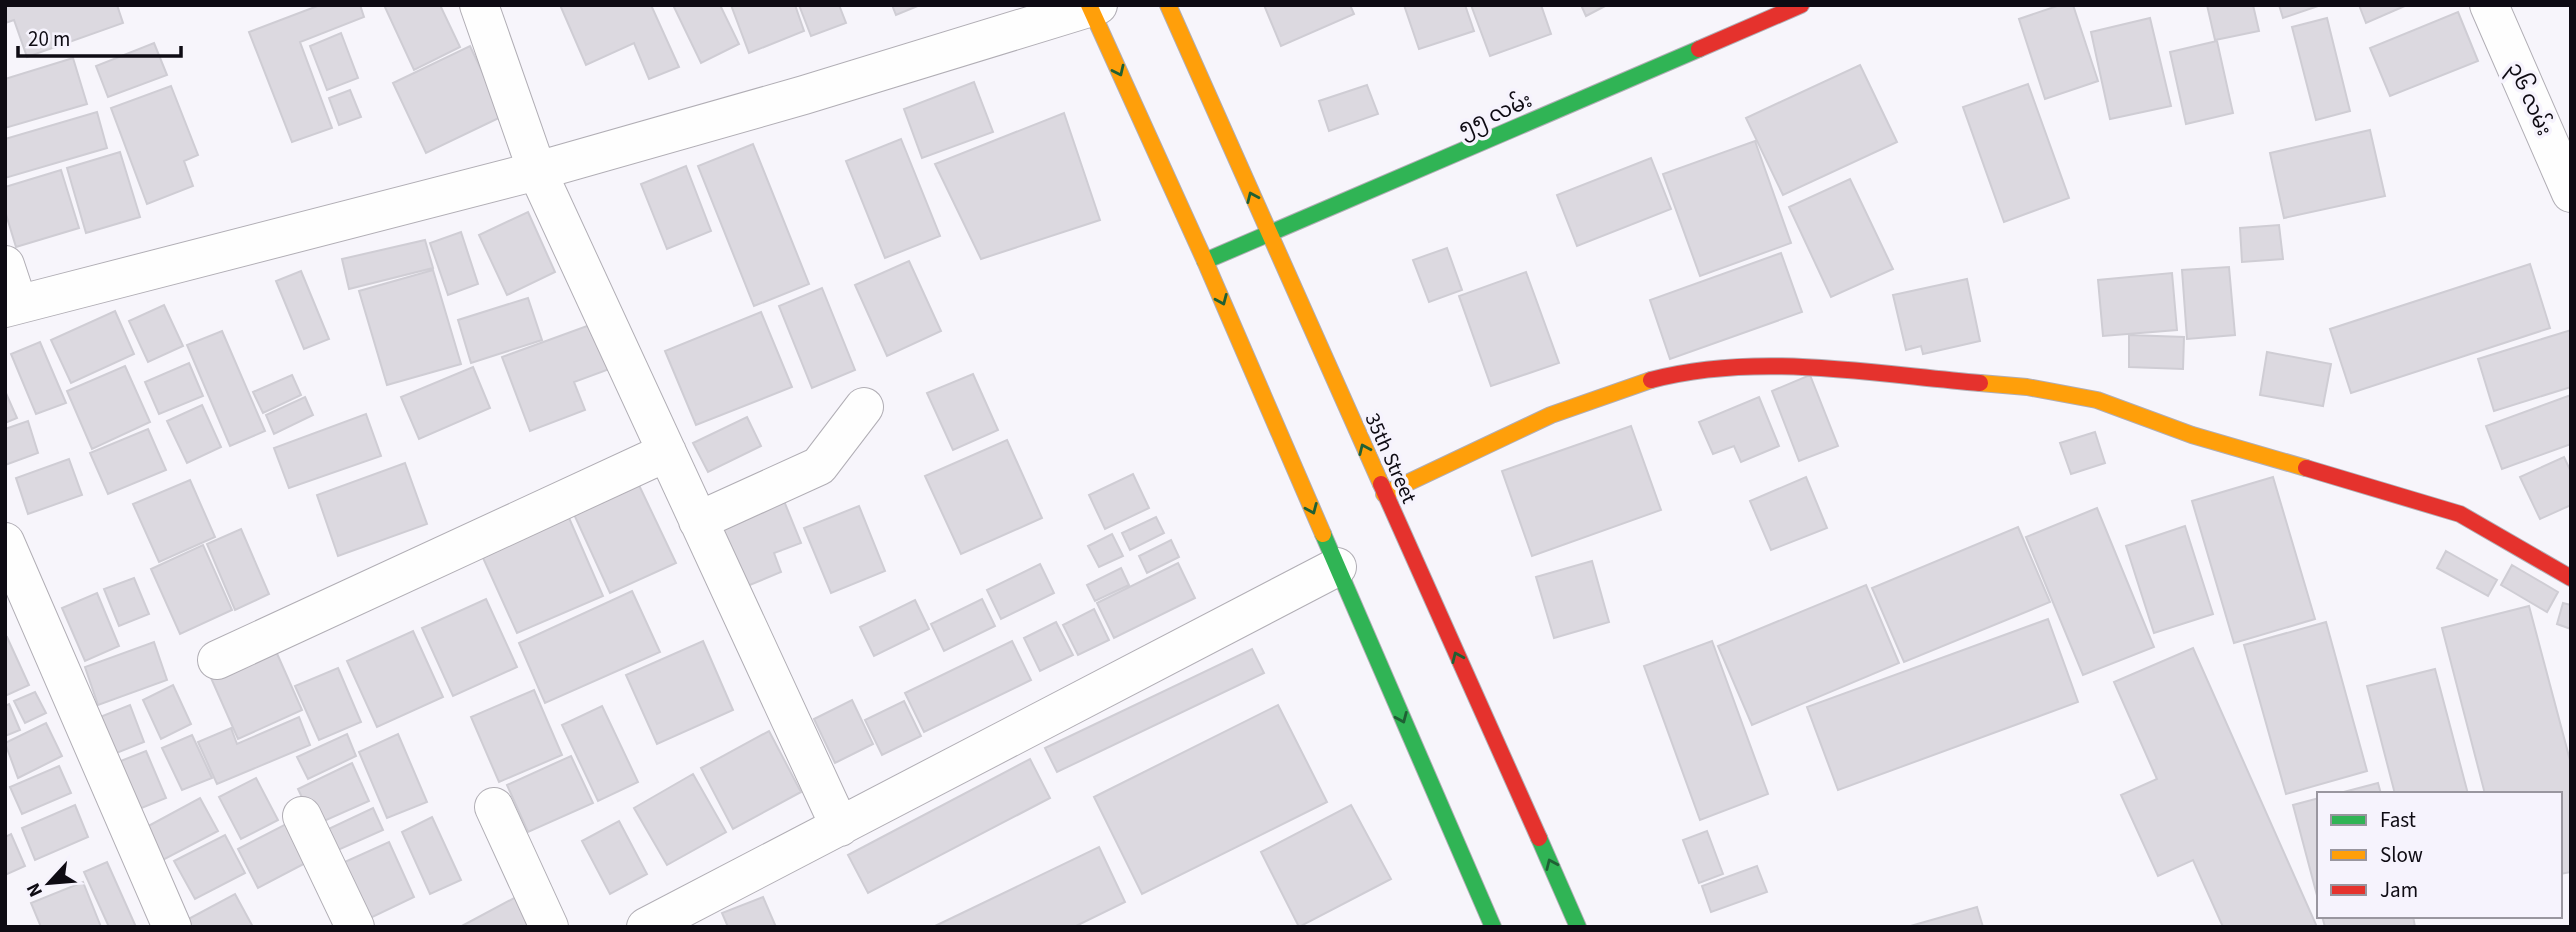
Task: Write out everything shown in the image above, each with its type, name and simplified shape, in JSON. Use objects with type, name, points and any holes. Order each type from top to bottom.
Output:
[{"type":"main road","name":"35th Street","points":[[1168,5],[1578,927]]},
{"type":"main road","name":"၅၅ လမ်း","points":[[1205,261],[1801,5]]},
{"type":"main road","points":[[1093,6],[1493,927]]},
{"type":"main road","points":[[1384,494],[1551,415],[1622,388],[1679,373],[1756,365],[1838,370],[2027,387],[2097,400],[2192,435],[2460,514],[2571,578]]},
{"type":"street","points":[[480,5],[537,171],[839,827]]},
{"type":"street","name":"၃၆ လမ်း","points":[[2488,5],[2571,192]]},
{"type":"street","points":[[5,265],[12,306],[537,171],[1093,6]]},
{"type":"street","points":[[698,521],[819,466],[864,407]]},
{"type":"street","points":[[217,660],[667,452]]},
{"type":"street","points":[[5,542],[172,927]]},
{"type":"street","points":[[646,927],[1336,567]]},
{"type":"street","points":[[494,807],[549,927]]},
{"type":"street","points":[[302,816],[355,927]]},
{"type":"building","points":[[5,5],[117,5],[123,23],[27,57],[14,20],[5,23]]},
{"type":"building","points":[[320,5],[360,5],[364,17],[300,42],[332,128],[292,142],[249,32]]},
{"type":"building","points":[[384,5],[440,5],[460,47],[414,70]]},
{"type":"building","points":[[560,5],[651,5],[679,67],[649,79],[634,43],[586,65]]},
{"type":"building","points":[[673,5],[720,5],[739,44],[701,63]]},
{"type":"building","points":[[731,5],[795,5],[804,31],[749,53]]},
{"type":"building","points":[[799,5],[839,5],[846,23],[811,36]]},
{"type":"building","points":[[892,5],[920,5],[896,15]]},
{"type":"building","points":[[1264,5],[1350,5],[1354,14],[1281,46]]},
{"type":"building","points":[[1404,5],[1465,5],[1474,31],[1419,49]]},
{"type":"building","points":[[1471,5],[1541,5],[1551,34],[1490,56]]},
{"type":"building","points":[[1581,5],[1607,5],[1586,16]]},
{"type":"building","points":[[2060,5],[2073,5],[2098,81],[2045,99],[2019,19]]},
{"type":"building","points":[[2207,5],[2253,5],[2259,31],[2215,40]]},
{"type":"building","points":[[2279,5],[2321,5],[2283,18]]},
{"type":"building","points":[[2359,5],[2407,5],[2366,23]]},
{"type":"building","points":[[2458,12],[2478,61],[2390,96],[2370,48]]},
{"type":"building","points":[[2150,18],[2171,106],[2110,119],[2091,32]]},
{"type":"building","points":[[2327,18],[2350,111],[2316,120],[2292,27]]},
{"type":"building","points":[[341,33],[358,78],[327,90],[310,46]]},
{"type":"building","points":[[2217,41],[2233,113],[2186,124],[2170,52]]},
{"type":"building","points":[[154,43],[167,75],[108,97],[96,66]]},
{"type":"building","points":[[470,46],[503,116],[426,153],[393,83]]},
{"type":"building","points":[[73,58],[87,104],[5,128],[5,79]]},
{"type":"building","points":[[1860,65],[1897,142],[1783,195],[1746,118]]},
{"type":"building","points":[[974,82],[993,132],[922,158],[904,109]]},
{"type":"building","points":[[2028,84],[2069,198],[2004,222],[1963,107]]},
{"type":"building","points":[[1367,85],[1378,114],[1329,131],[1319,101]]},
{"type":"building","points":[[171,86],[198,155],[184,161],[193,186],[147,204],[111,108]]},
{"type":"building","points":[[350,90],[361,117],[339,125],[329,98]]},
{"type":"building","points":[[97,112],[107,148],[5,178],[5,139]]},
{"type":"building","points":[[1064,113],[1100,220],[981,259],[935,164]]},
{"type":"building","points":[[2370,130],[2385,196],[2284,218],[2270,153]]},
{"type":"building","points":[[901,139],[940,236],[885,258],[846,161]]},
{"type":"building","points":[[1755,141],[1791,243],[1700,276],[1663,174]]},
{"type":"building","points":[[753,144],[809,284],[754,306],[698,166]]},
{"type":"building","points":[[120,152],[140,217],[86,233],[67,168]]},
{"type":"building","points":[[1651,158],[1671,209],[1577,246],[1557,195]]},
{"type":"building","points":[[686,166],[711,231],[667,249],[641,184]]},
{"type":"building","points":[[61,170],[79,228],[16,247],[5,211],[5,187]]},
{"type":"building","points":[[1850,179],[1893,269],[1831,297],[1789,207]]},
{"type":"building","points":[[528,212],[555,272],[507,295],[479,235]]},
{"type":"building","points":[[2279,225],[2283,259],[2242,262],[2240,228]]},
{"type":"building","points":[[461,232],[478,284],[448,295],[430,243]]},
{"type":"building","points":[[425,240],[433,268],[349,289],[342,259]]},
{"type":"building","points":[[1447,248],[1462,290],[1429,302],[1413,260]]},
{"type":"building","points":[[1781,253],[1802,312],[1670,359],[1650,300]]},
{"type":"building","points":[[909,261],[941,331],[887,356],[855,285]]},
{"type":"building","points":[[2530,264],[2550,328],[2351,393],[2330,329]]},
{"type":"building","points":[[2229,267],[2235,335],[2187,339],[2182,270]]},
{"type":"building","points":[[433,270],[461,364],[387,385],[359,291]]},
{"type":"building","points":[[301,271],[329,339],[304,349],[276,281]]},
{"type":"building","points":[[1526,272],[1559,363],[1491,386],[1459,296]]},
{"type":"building","points":[[2172,273],[2177,330],[2103,336],[2098,280]]},
{"type":"building","points":[[1967,279],[1980,341],[1923,354],[1921,346],[1906,350],[1893,295]]},
{"type":"building","points":[[822,288],[855,370],[812,388],[779,306]]},
{"type":"building","points":[[528,298],[542,340],[471,363],[458,320]]},
{"type":"building","points":[[164,305],[183,346],[148,362],[129,321]]},
{"type":"building","points":[[115,311],[134,354],[71,383],[51,340]]},
{"type":"building","points":[[761,312],[792,387],[696,425],[665,351]]},
{"type":"building","points":[[598,322],[615,367],[574,382],[585,410],[530,431],[502,357]]},
{"type":"building","points":[[2571,330],[2571,387],[2494,411],[2478,359]]},
{"type":"building","points":[[222,331],[265,431],[230,446],[187,345]]},
{"type":"building","points":[[2129,335],[2184,337],[2183,369],[2129,367]]},
{"type":"building","points":[[40,342],[66,403],[36,414],[11,354]]},
{"type":"building","points":[[2267,352],[2331,364],[2323,406],[2260,395]]},
{"type":"building","points":[[189,363],[203,396],[159,414],[145,382]]},
{"type":"building","points":[[125,366],[150,422],[92,449],[67,391]]},
{"type":"building","points":[[473,367],[490,408],[419,439],[401,397]]},
{"type":"building","points":[[973,374],[998,430],[953,450],[927,393]]},
{"type":"building","points":[[292,375],[301,395],[263,413],[253,392]]},
{"type":"building","points":[[1810,375],[1838,446],[1799,461],[1772,391]]},
{"type":"building","points":[[5,391],[17,418],[5,423]]},
{"type":"building","points":[[2571,395],[2571,444],[2502,469],[2486,426]]},
{"type":"building","points":[[305,397],[313,415],[274,434],[266,415]]},
{"type":"building","points":[[1759,397],[1779,446],[1741,462],[1734,446],[1713,454],[1699,422]]},
{"type":"building","points":[[202,405],[221,447],[187,463],[167,421]]},
{"type":"building","points":[[366,414],[381,456],[289,488],[274,448]]},
{"type":"building","points":[[747,417],[761,446],[708,472],[693,443]]},
{"type":"building","points":[[28,421],[38,453],[5,465],[5,429]]},
{"type":"building","points":[[1631,426],[1661,510],[1532,556],[1502,471]]},
{"type":"building","points":[[148,429],[166,470],[108,494],[90,453]]},
{"type":"building","points":[[2095,432],[2105,463],[2071,474],[2060,443]]},
{"type":"building","points":[[1007,440],[1042,518],[961,554],[925,476]]},
{"type":"building","points":[[2564,457],[2571,472],[2571,505],[2540,519],[2520,477]]},
{"type":"building","points":[[69,459],[82,495],[28,514],[16,478]]},
{"type":"building","points":[[405,463],[427,524],[338,556],[317,495]]},
{"type":"building","points":[[1133,474],[1149,508],[1105,529],[1089,495]]},
{"type":"building","points":[[1806,477],[1827,528],[1771,550],[1750,501]]},
{"type":"building","points":[[2273,477],[2315,619],[2234,643],[2192,501]]},
{"type":"building","points":[[190,480],[215,537],[159,562],[133,504]]},
{"type":"building","points":[[637,481],[676,563],[610,593],[572,510]]},
{"type":"building","points":[[780,491],[801,543],[774,553],[781,572],[745,587],[716,517]]},
{"type":"building","points":[[859,506],[885,571],[831,593],[804,528]]},
{"type":"building","points":[[2097,508],[2154,647],[2083,675],[2026,537]]},
{"type":"building","points":[[566,511],[603,596],[517,633],[479,549]]},
{"type":"building","points":[[1156,517],[1164,533],[1130,550],[1122,533]]},
{"type":"building","points":[[2185,526],[2213,614],[2154,633],[2126,546]]},
{"type":"building","points":[[2018,527],[2050,602],[1904,662],[1872,588]]},
{"type":"building","points":[[241,529],[269,594],[235,610],[207,544]]},
{"type":"building","points":[[1112,534],[1123,556],[1099,567],[1088,546]]},
{"type":"building","points":[[1171,540],[1179,557],[1147,573],[1139,556]]},
{"type":"building","points":[[203,545],[232,610],[180,634],[151,569]]},
{"type":"building","points":[[2446,551],[2497,580],[2488,596],[2437,568]]},
{"type":"building","points":[[1592,561],[1609,622],[1554,638],[1536,577]]},
{"type":"building","points":[[1178,563],[1195,598],[1114,638],[1097,603]]},
{"type":"building","points":[[1040,564],[1054,593],[1001,619],[987,590]]},
{"type":"building","points":[[2512,565],[2558,592],[2547,612],[2501,585]]},
{"type":"building","points":[[1121,568],[1129,585],[1095,601],[1087,585]]},
{"type":"building","points":[[134,578],[149,614],[119,626],[104,589]]},
{"type":"building","points":[[1866,585],[1899,663],[1752,725],[1718,646]]},
{"type":"building","points":[[632,591],[660,652],[545,703],[519,643]]},
{"type":"building","points":[[97,593],[119,646],[85,661],[62,608]]},
{"type":"building","points":[[486,599],[517,667],[453,696],[422,628]]},
{"type":"building","points":[[982,599],[995,626],[944,651],[931,624]]},
{"type":"building","points":[[915,600],[929,629],[874,656],[860,627]]},
{"type":"building","points":[[2563,603],[2571,605],[2571,629],[2557,624]]},
{"type":"building","points":[[2529,606],[2571,764],[2571,872],[2562,874],[2562,792],[2484,792],[2442,628]]},
{"type":"building","points":[[1094,609],[1109,640],[1078,655],[1063,625]]},
{"type":"building","points":[[2048,619],[2078,702],[1838,790],[1807,707]]},
{"type":"building","points":[[1056,622],[1073,655],[1040,671],[1024,638]]},
{"type":"building","points":[[2326,622],[2367,771],[2286,794],[2244,645]]},
{"type":"building","points":[[413,631],[443,697],[377,727],[347,661]]},
{"type":"building","points":[[7,637],[29,685],[5,696],[5,638]]},
{"type":"building","points":[[271,640],[302,710],[238,739],[207,669]]},
{"type":"building","points":[[703,641],[733,710],[657,744],[626,675]]},
{"type":"building","points":[[1012,641],[1031,680],[924,732],[905,693]]},
{"type":"building","points":[[1712,641],[1768,794],[1700,820],[1644,666]]},
{"type":"building","points":[[154,642],[167,680],[98,705],[85,667]]},
{"type":"building","points":[[2193,648],[2317,927],[2223,927],[2193,860],[2158,876],[2121,795],[2157,779],[2114,682]]},
{"type":"building","points":[[1252,649],[1264,673],[1057,772],[1045,748]]},
{"type":"building","points":[[338,668],[361,722],[319,740],[295,686]]},
{"type":"building","points":[[2435,669],[2467,792],[2394,792],[2367,686]]},
{"type":"building","points":[[173,685],[191,724],[161,739],[143,700]]},
{"type":"building","points":[[534,690],[562,755],[499,782],[471,717]]},
{"type":"building","points":[[35,692],[46,713],[25,723],[14,701]]},
{"type":"building","points":[[852,700],[873,744],[835,763],[814,719]]},
{"type":"building","points":[[904,701],[921,736],[882,755],[865,720]]},
{"type":"building","points":[[9,704],[20,730],[5,736],[5,706]]},
{"type":"building","points":[[130,705],[144,742],[114,754],[100,717]]},
{"type":"building","points":[[1278,705],[1327,802],[1142,894],[1094,797]]},
{"type":"building","points":[[602,706],[638,782],[598,801],[562,725]]},
{"type":"building","points":[[299,717],[310,745],[217,784],[198,742],[231,728],[237,744]]},
{"type":"building","points":[[46,723],[62,756],[18,778],[5,743]]},
{"type":"building","points":[[769,731],[801,792],[733,829],[701,768]]},
{"type":"building","points":[[347,734],[356,756],[308,779],[297,757]]},
{"type":"building","points":[[398,734],[427,802],[387,818],[359,752]]},
{"type":"building","points":[[192,735],[212,778],[182,790],[162,748]]},
{"type":"building","points":[[146,751],[166,798],[127,814],[108,766]]},
{"type":"building","points":[[571,756],[593,803],[528,832],[507,785]]},
{"type":"building","points":[[1030,759],[1050,798],[868,893],[848,855]]},
{"type":"building","points":[[352,763],[369,801],[315,825],[298,789]]},
{"type":"building","points":[[59,766],[71,793],[22,814],[10,787]]},
{"type":"building","points":[[693,774],[726,832],[667,865],[634,808]]},
{"type":"building","points":[[256,778],[278,820],[241,839],[219,797]]},
{"type":"building","points":[[2378,783],[2380,792],[2344,792]]},
{"type":"building","points":[[200,798],[218,831],[159,862],[141,830]]},
{"type":"building","points":[[2317,799],[2317,895],[2293,805]]},
{"type":"building","points":[[75,805],[88,837],[35,860],[22,828]]},
{"type":"building","points":[[1351,805],[1391,879],[1299,927],[1261,852]]},
{"type":"building","points":[[373,808],[383,830],[329,854],[320,833]]},
{"type":"building","points":[[432,817],[461,880],[430,894],[402,832]]},
{"type":"building","points":[[294,820],[315,858],[258,888],[238,849]]},
{"type":"building","points":[[619,821],[647,874],[610,894],[582,841]]},
{"type":"building","points":[[1707,831],[1723,874],[1699,883],[1683,840]]},
{"type":"building","points":[[11,834],[25,866],[5,875],[5,837]]},
{"type":"building","points":[[225,835],[245,873],[195,899],[174,861]]},
{"type":"building","points":[[389,842],[414,897],[364,921],[338,865]]},
{"type":"building","points":[[1099,847],[1125,902],[1074,927],[933,927]]},
{"type":"building","points":[[107,862],[136,927],[109,927],[84,872]]},
{"type":"building","points":[[1757,866],[1767,892],[1711,912],[1702,886]]},
{"type":"building","points":[[83,882],[101,927],[41,927],[31,903]]},
{"type":"building","points":[[235,894],[253,927],[183,927],[181,923]]},
{"type":"building","points":[[516,897],[533,927],[460,927]]},
{"type":"building","points":[[763,897],[776,927],[728,927],[722,913]]},
{"type":"building","points":[[1977,907],[1983,927],[1907,927]]},
{"type":"building","points":[[2323,918],[2413,918],[2415,927],[2325,927]]},
{"type":"traffic: fast","points":[[1205,261],[1699,49]]},
{"type":"traffic: fast","points":[[1323,534],[1493,927]]},
{"type":"traffic: fast","points":[[1539,838],[1578,927]]},
{"type":"traffic: slow","points":[[1089,5],[1205,261],[1323,534]]},
{"type":"traffic: slow","points":[[1168,5],[1381,484]]},
{"type":"traffic: slow","points":[[1384,494],[1551,415],[1651,380]]},
{"type":"traffic: slow","points":[[1980,383],[2027,387],[2097,400],[2192,435],[2306,468]]},
{"type":"traffic: jam","points":[[1699,49],[1801,5]]},
{"type":"traffic: jam","points":[[1651,380],[1732,367],[1774,366],[1980,383]]},
{"type":"traffic: jam","points":[[2306,468],[2460,514],[2571,578]]},
{"type":"traffic: jam","points":[[1381,484],[1539,838]]}]
